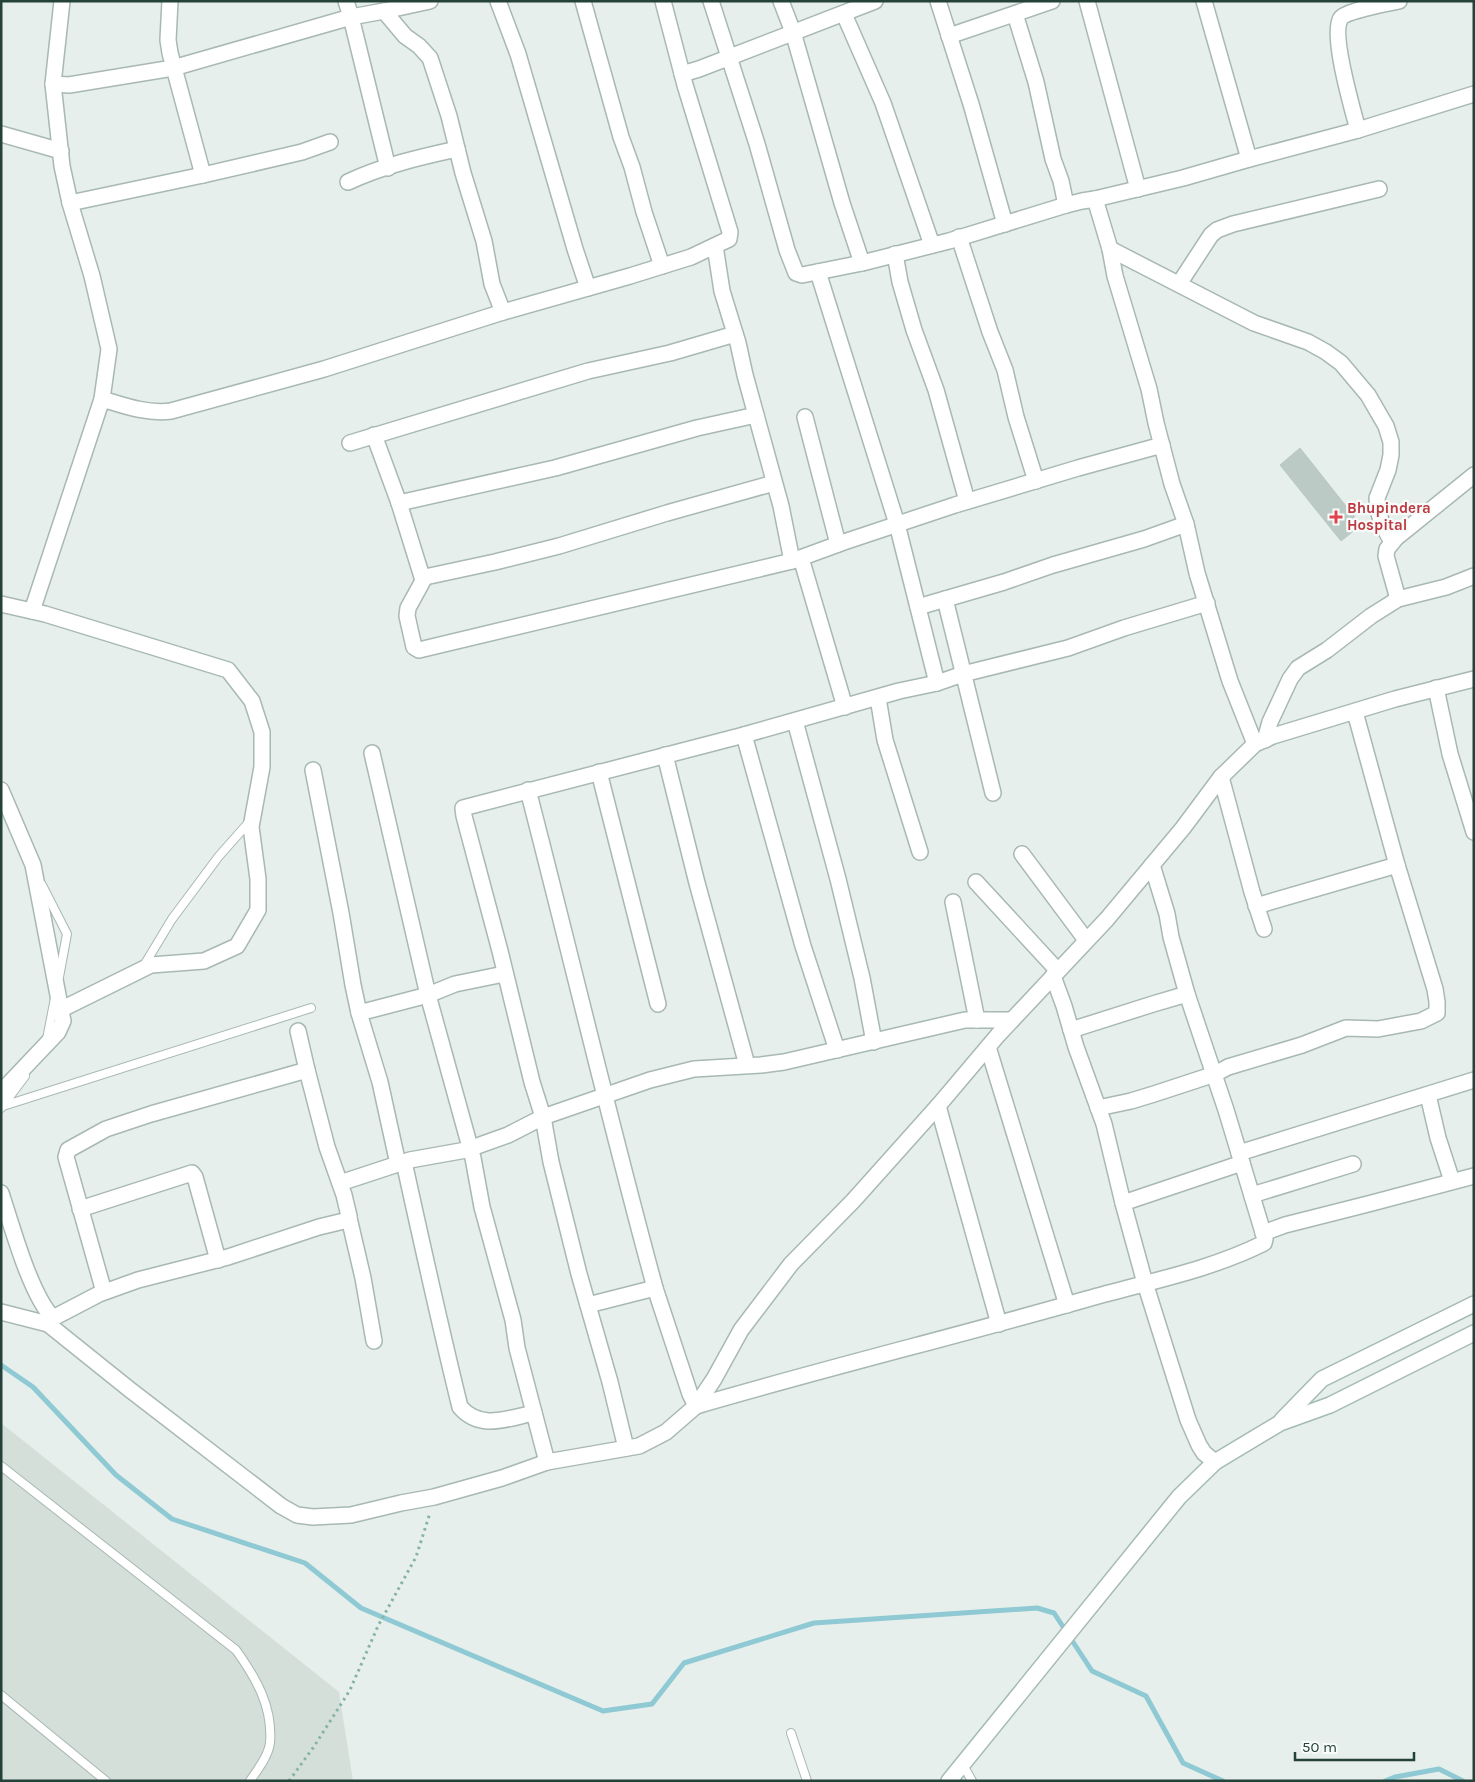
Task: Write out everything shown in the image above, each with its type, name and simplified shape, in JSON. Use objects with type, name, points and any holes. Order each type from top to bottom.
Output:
[{"type":"street","points":[[32,612],[102,399],[109,349],[92,276],[70,203],[62,166],[53,84],[62,1]]},
{"type":"street","points":[[170,1],[168,40],[173,68],[203,175]]},
{"type":"street","points":[[346,1],[388,168]]},
{"type":"street","points":[[53,84],[69,85],[173,68],[351,17],[430,1]]},
{"type":"street","points":[[498,1],[518,54],[588,288]]},
{"type":"street","points":[[584,1],[621,137],[662,266]]},
{"type":"street","points":[[102,399],[158,413],[171,411],[324,369],[503,312],[662,266],[691,257],[729,239],[730,232],[682,74],[663,1]]},
{"type":"street","points":[[711,1],[757,144],[794,271],[799,275],[862,264],[959,238],[1066,205],[1138,189],[1358,130],[1474,94]]},
{"type":"street","points":[[781,1],[793,32],[842,203],[862,264]]},
{"type":"street","points":[[682,74],[700,69],[729,56],[875,1]]},
{"type":"street","points":[[938,1],[971,104],[1005,224]]},
{"type":"street","points":[[949,36],[1052,1]]},
{"type":"street","points":[[1087,1],[1138,189]]},
{"type":"street","points":[[1204,1],[1249,159]]},
{"type":"street","points":[[1358,130],[1342,63],[1338,34],[1339,20],[1351,12],[1399,1]]},
{"type":"street","points":[[384,11],[405,36],[419,46],[430,58],[449,116],[484,241],[492,284],[503,312]]},
{"type":"street","points":[[844,14],[883,103],[917,196],[932,245]]},
{"type":"street","points":[[1016,14],[1036,82],[1053,159],[1061,181],[1066,205]]},
{"type":"street","points":[[1,134],[61,151]]},
{"type":"street","points":[[70,203],[302,152],[330,142]]},
{"type":"street","points":[[348,182],[364,174],[388,168],[407,160],[457,149]]},
{"type":"street","points":[[1179,284],[1202,247],[1217,230],[1233,224],[1379,189]]},
{"type":"street","points":[[1095,199],[1110,248],[1115,276],[1149,389],[1172,484],[1186,524],[1197,573],[1230,681],[1260,742]]},
{"type":"street","points":[[959,238],[990,332],[1005,370],[1016,417],[1036,481]]},
{"type":"street","points":[[714,246],[722,291],[786,530],[845,707]]},
{"type":"street","points":[[1110,248],[1254,323],[1308,342],[1341,363],[1381,414],[1391,442],[1391,455],[1378,498],[1378,510],[1382,524],[1392,542]]},
{"type":"street","points":[[895,254],[900,282],[914,330],[936,390],[967,501]]},
{"type":"street","points":[[818,272],[897,524],[937,683]]},
{"type":"street","points":[[350,443],[588,371],[670,353],[735,334]]},
{"type":"street","points":[[399,504],[555,468],[697,428],[756,415]]},
{"type":"street","points":[[805,417],[838,544]]},
{"type":"street","points":[[374,435],[399,504],[423,580]]},
{"type":"street","points":[[774,483],[559,546],[431,575],[423,580],[410,603],[407,616],[414,648],[419,650],[796,560],[967,501],[1162,445]]},
{"type":"street","points":[[1398,599],[1386,556],[1387,549],[1392,542],[1427,512],[1474,475]]},
{"type":"street","points":[[918,607],[1144,539],[1186,524]]},
{"type":"street","points":[[1,1193],[36,1290],[50,1321],[129,1389],[273,1500],[297,1515],[313,1518],[351,1515],[401,1503],[434,1498],[502,1478],[547,1462],[638,1446],[666,1432],[696,1406],[714,1379],[741,1330],[791,1264],[853,1201],[1012,1020],[1107,919],[1183,828],[1221,777],[1260,742],[1290,679],[1298,668],[1327,650],[1371,616],[1398,599],[1446,587],[1474,576]]},
{"type":"street","points":[[945,599],[993,793]]},
{"type":"street","points":[[626,1448],[551,1162],[543,1117],[532,1082],[462,810],[467,806],[795,721],[1042,653],[1068,648],[1124,628],[1207,603]]},
{"type":"street","points":[[1,604],[228,670],[252,701],[262,732],[262,768],[251,827],[258,879],[258,910],[237,946],[204,961],[150,965],[62,1009]]},
{"type":"street","points":[[1260,742],[1436,688],[1474,679]]},
{"type":"street","points":[[1436,688],[1450,754],[1474,832]]},
{"type":"street","points":[[878,698],[885,740],[920,852]]},
{"type":"street","points":[[1098,1108],[1131,1101],[1215,1074],[1228,1067],[1302,1045],[1346,1028],[1378,1029],[1422,1021],[1437,1013],[1435,989],[1397,865],[1355,712]]},
{"type":"street","points":[[795,721],[838,879],[862,978],[874,1042]]},
{"type":"street","points":[[744,734],[803,946],[837,1050]]},
{"type":"street","points":[[372,753],[428,995],[470,1148],[482,1207],[513,1320],[518,1348],[547,1462]]},
{"type":"street","points":[[665,755],[697,883],[747,1066]]},
{"type":"street","points":[[313,770],[359,1013],[380,1082],[401,1163],[460,1408],[467,1415],[479,1421],[492,1422],[534,1414]]},
{"type":"street","points":[[599,772],[658,1004]]},
{"type":"street","points":[[1221,777],[1264,929]]},
{"type":"street","points":[[1,790],[28,851],[34,870],[63,1021],[58,1032],[2,1102]]},
{"type":"street","points":[[528,790],[619,1153],[655,1288],[690,1394],[696,1406]]},
{"type":"street","points":[[1022,854],[1086,940]]},
{"type":"street","points":[[696,1406],[1200,1269],[1255,1248],[1265,1242],[1215,1074],[1187,994],[1152,865]]},
{"type":"street","points":[[1256,906],[1397,865]]},
{"type":"street","points":[[976,882],[1055,973],[1071,1030],[1098,1108],[1145,1283],[1192,1428],[1204,1453],[1215,1462]]},
{"type":"street","points":[[953,902],[977,1020]]},
{"type":"street","points":[[359,1013],[428,995],[454,984],[504,974]]},
{"type":"street","points":[[1071,1030],[1187,994]]},
{"type":"street","points":[[340,1183],[401,1163],[470,1148],[508,1135],[543,1117],[650,1080],[694,1069],[784,1062],[955,1022],[1012,1020]]},
{"type":"street","points":[[298,1031],[327,1147],[340,1183],[349,1218],[363,1278],[374,1341]]},
{"type":"street","points":[[988,1047],[1067,1305]]},
{"type":"street","points":[[104,1292],[66,1157],[68,1150],[106,1129],[151,1114],[307,1070]]},
{"type":"street","points":[[1123,1203],[1240,1158],[1474,1080]]},
{"type":"street","points":[[1428,1094],[1438,1138],[1452,1181]]},
{"type":"street","points":[[938,1106],[999,1324]]},
{"type":"street","points":[[1252,1195],[1354,1164]]},
{"type":"street","points":[[80,1209],[192,1173],[196,1177],[218,1260]]},
{"type":"street","points":[[1263,1233],[1285,1225],[1474,1176]]},
{"type":"street","points":[[1,1312],[50,1321],[104,1292],[138,1280],[218,1260],[349,1218]]},
{"type":"street","points":[[588,1305],[655,1288]]},
{"type":"street","points":[[1280,1423],[1322,1379],[1474,1304]]},
{"type":"street","points":[[949,1779],[989,1734],[1179,1497],[1215,1462],[1280,1423],[1330,1404],[1474,1333]]},
{"type":"lane","points":[[1,806],[34,870]]},
{"type":"lane","points":[[142,969],[172,919],[219,856],[253,818]]},
{"type":"lane","points":[[46,1045],[57,985]]},
{"type":"lane","points":[[2,1102],[311,1008]]},
{"type":"lane","points":[[1,1466],[236,1650],[260,1688],[269,1719],[270,1744],[262,1762],[250,1781]]},
{"type":"lane","points":[[1,1695],[106,1781]]},
{"type":"lane","points":[[791,1733],[807,1781]]},
{"type":"lane","points":[[962,1764],[972,1781]]},
{"type":"path","points":[[289,1781],[313,1748],[350,1690],[378,1626],[416,1556],[434,1498]]},
{"type":"shaded area","points":[[1,1423],[339,1692],[353,1781],[1,1781]]},
{"type":"building","points":[[1300,448],[1361,525],[1341,541],[1280,465]]},
{"type":"waterway","points":[[1,1365],[33,1387],[116,1475],[172,1519],[305,1563],[361,1608],[603,1711],[652,1704],[684,1663],[814,1623],[1037,1608],[1054,1613],[1092,1671],[1146,1696],[1183,1763],[1223,1781]]},
{"type":"waterway","points":[[1385,1781],[1395,1777],[1439,1769],[1463,1781]]},
{"type":"place","name":"Bhupindera Hospital","points":[[1336,517]]}]
